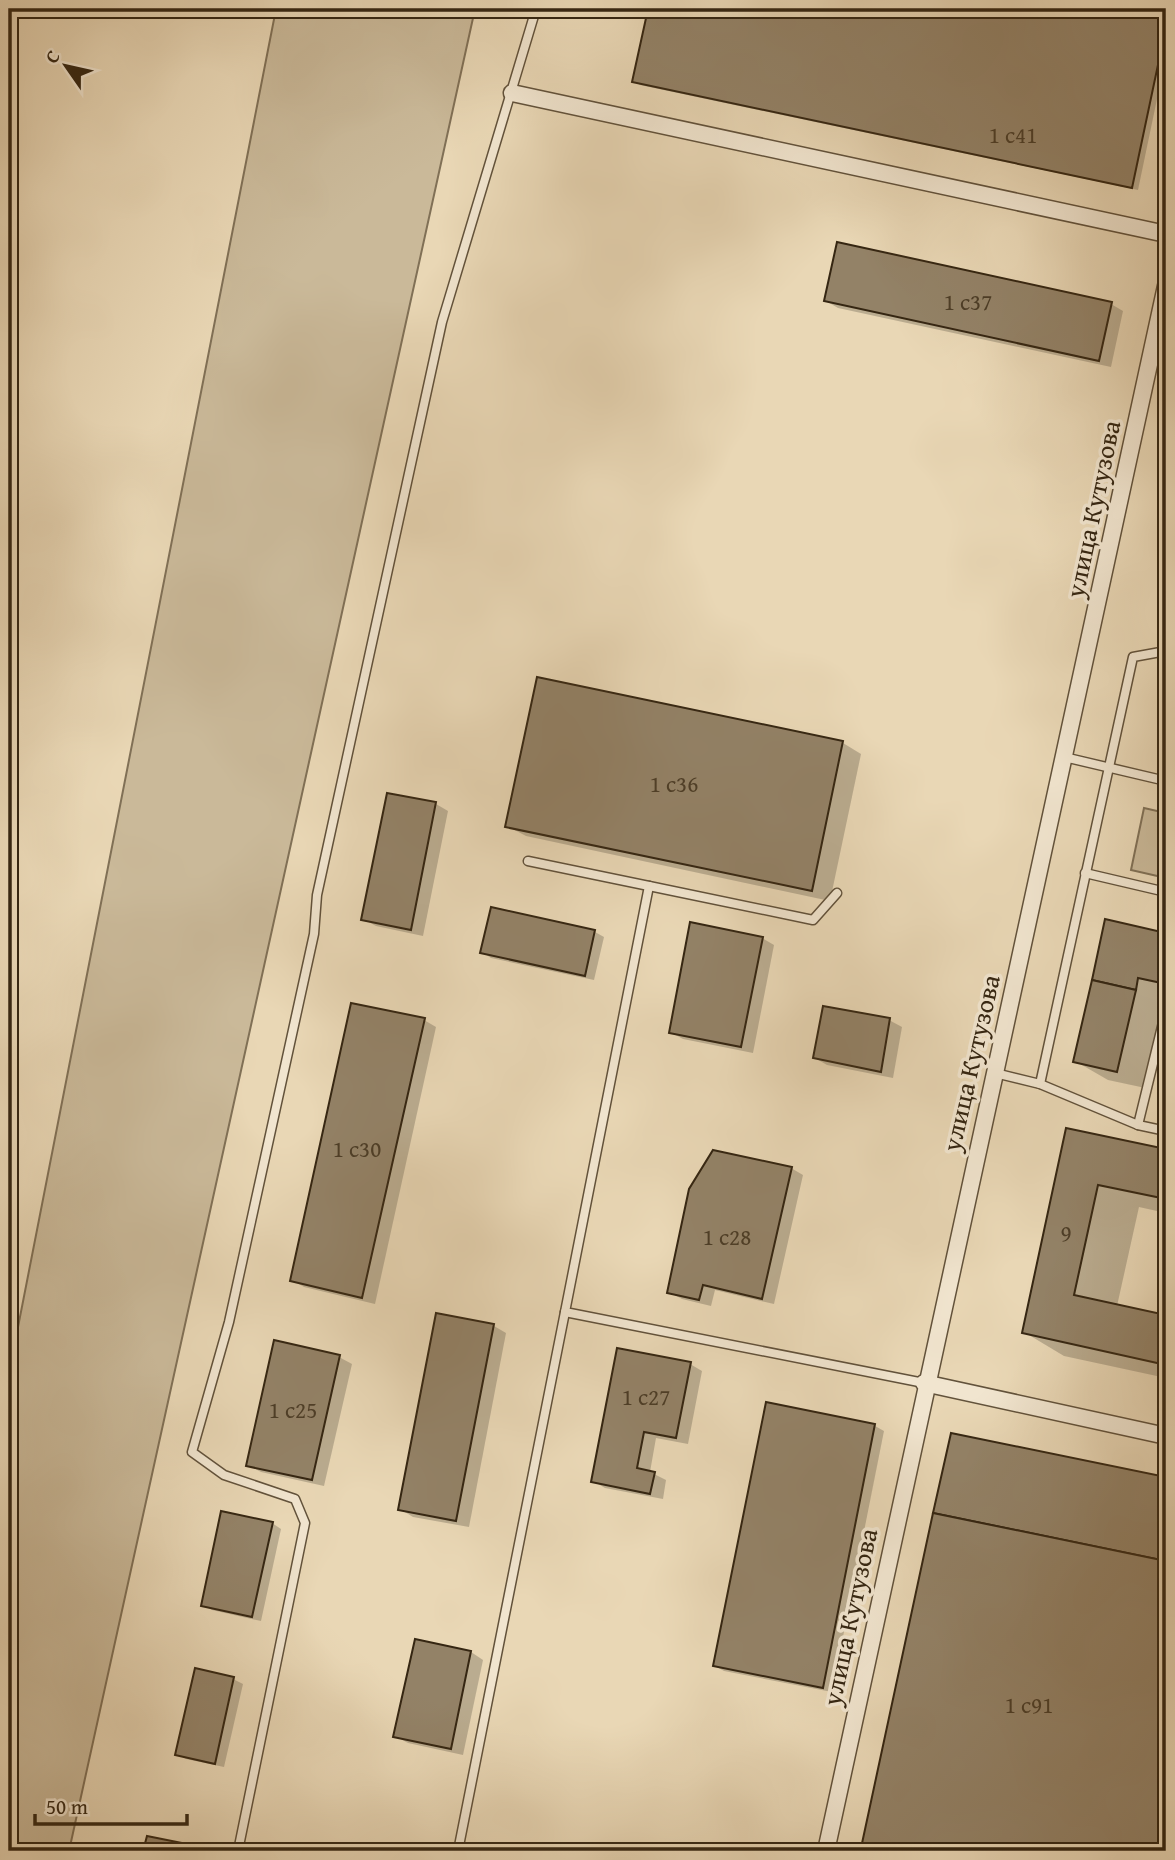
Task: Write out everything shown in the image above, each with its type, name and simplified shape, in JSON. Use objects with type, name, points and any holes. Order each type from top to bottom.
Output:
[{"type":"street","points":[[512,93],[1166,234]]},
{"type":"street","name":"улица Кутузова","points":[[826,1851],[925,1383],[1166,286]]},
{"type":"street","points":[[925,1383],[1166,1436]]},
{"type":"lane","points":[[238,1851],[305,1523],[295,1499],[224,1475],[192,1452],[235,1295],[314,934],[317,895],[442,322],[536,9]]},
{"type":"lane","points":[[1040,1084],[1133,657],[1166,651]]},
{"type":"lane","points":[[1064,757],[1166,780]]},
{"type":"lane","points":[[528,861],[813,920],[837,894]]},
{"type":"lane","points":[[1085,873],[1166,892]]},
{"type":"lane","points":[[458,1851],[649,886]]},
{"type":"lane","points":[[1139,1125],[1166,1010]]},
{"type":"lane","points":[[995,1073],[1040,1084],[1139,1125],[1166,1131]]},
{"type":"lane","points":[[565,1312],[925,1383]]},
{"type":"shaded area","points":[[276,9],[475,9],[69,1851],[9,1851],[9,1373]]},
{"type":"shaded area","points":[[1144,808],[1166,813],[1166,878],[1131,870]]},
{"type":"building","points":[[648,9],[1166,9],[1166,27],[1132,188],[632,82]]},
{"type":"building","points":[[837,242],[1112,302],[1099,361],[824,301]]},
{"type":"building","points":[[537,677],[843,741],[812,891],[505,827]]},
{"type":"building","points":[[387,793],[436,802],[411,930],[361,920]]},
{"type":"building","points":[[491,907],[595,930],[585,976],[480,953]]},
{"type":"building","points":[[1105,919],[1166,933],[1166,984],[1138,978],[1136,990],[1092,980]]},
{"type":"building","points":[[690,922],[763,937],[741,1047],[669,1033]]},
{"type":"building","points":[[1092,980],[1136,990],[1117,1072],[1073,1062]]},
{"type":"building","points":[[351,1003],[425,1018],[362,1298],[290,1281]]},
{"type":"building","points":[[823,1006],[890,1018],[881,1072],[813,1058]]},
{"type":"building","points":[[1066,1128],[1166,1149],[1166,1199],[1098,1185],[1074,1295],[1166,1315],[1166,1365],[1022,1333]]},
{"type":"building","points":[[713,1150],[792,1167],[762,1299],[703,1285],[699,1300],[667,1293],[689,1189]]},
{"type":"building","points":[[436,1313],[494,1324],[456,1521],[398,1510]]},
{"type":"building","points":[[274,1340],[340,1355],[312,1480],[246,1466]]},
{"type":"building","points":[[617,1348],[691,1362],[676,1438],[644,1432],[637,1468],[655,1472],[650,1494],[591,1482]]},
{"type":"building","points":[[766,1402],[875,1424],[823,1688],[713,1666]]},
{"type":"building","points":[[951,1433],[1166,1477],[1166,1561],[933,1513]]},
{"type":"building","points":[[221,1511],[273,1522],[252,1617],[201,1606]]},
{"type":"building","points":[[933,1513],[1166,1561],[1166,1851],[875,1851],[861,1848]]},
{"type":"building","points":[[415,1639],[471,1651],[451,1749],[393,1737]]},
{"type":"building","points":[[195,1668],[234,1677],[215,1764],[175,1755]]},
{"type":"building","points":[[147,1836],[202,1847],[201,1851],[143,1851]]}]
